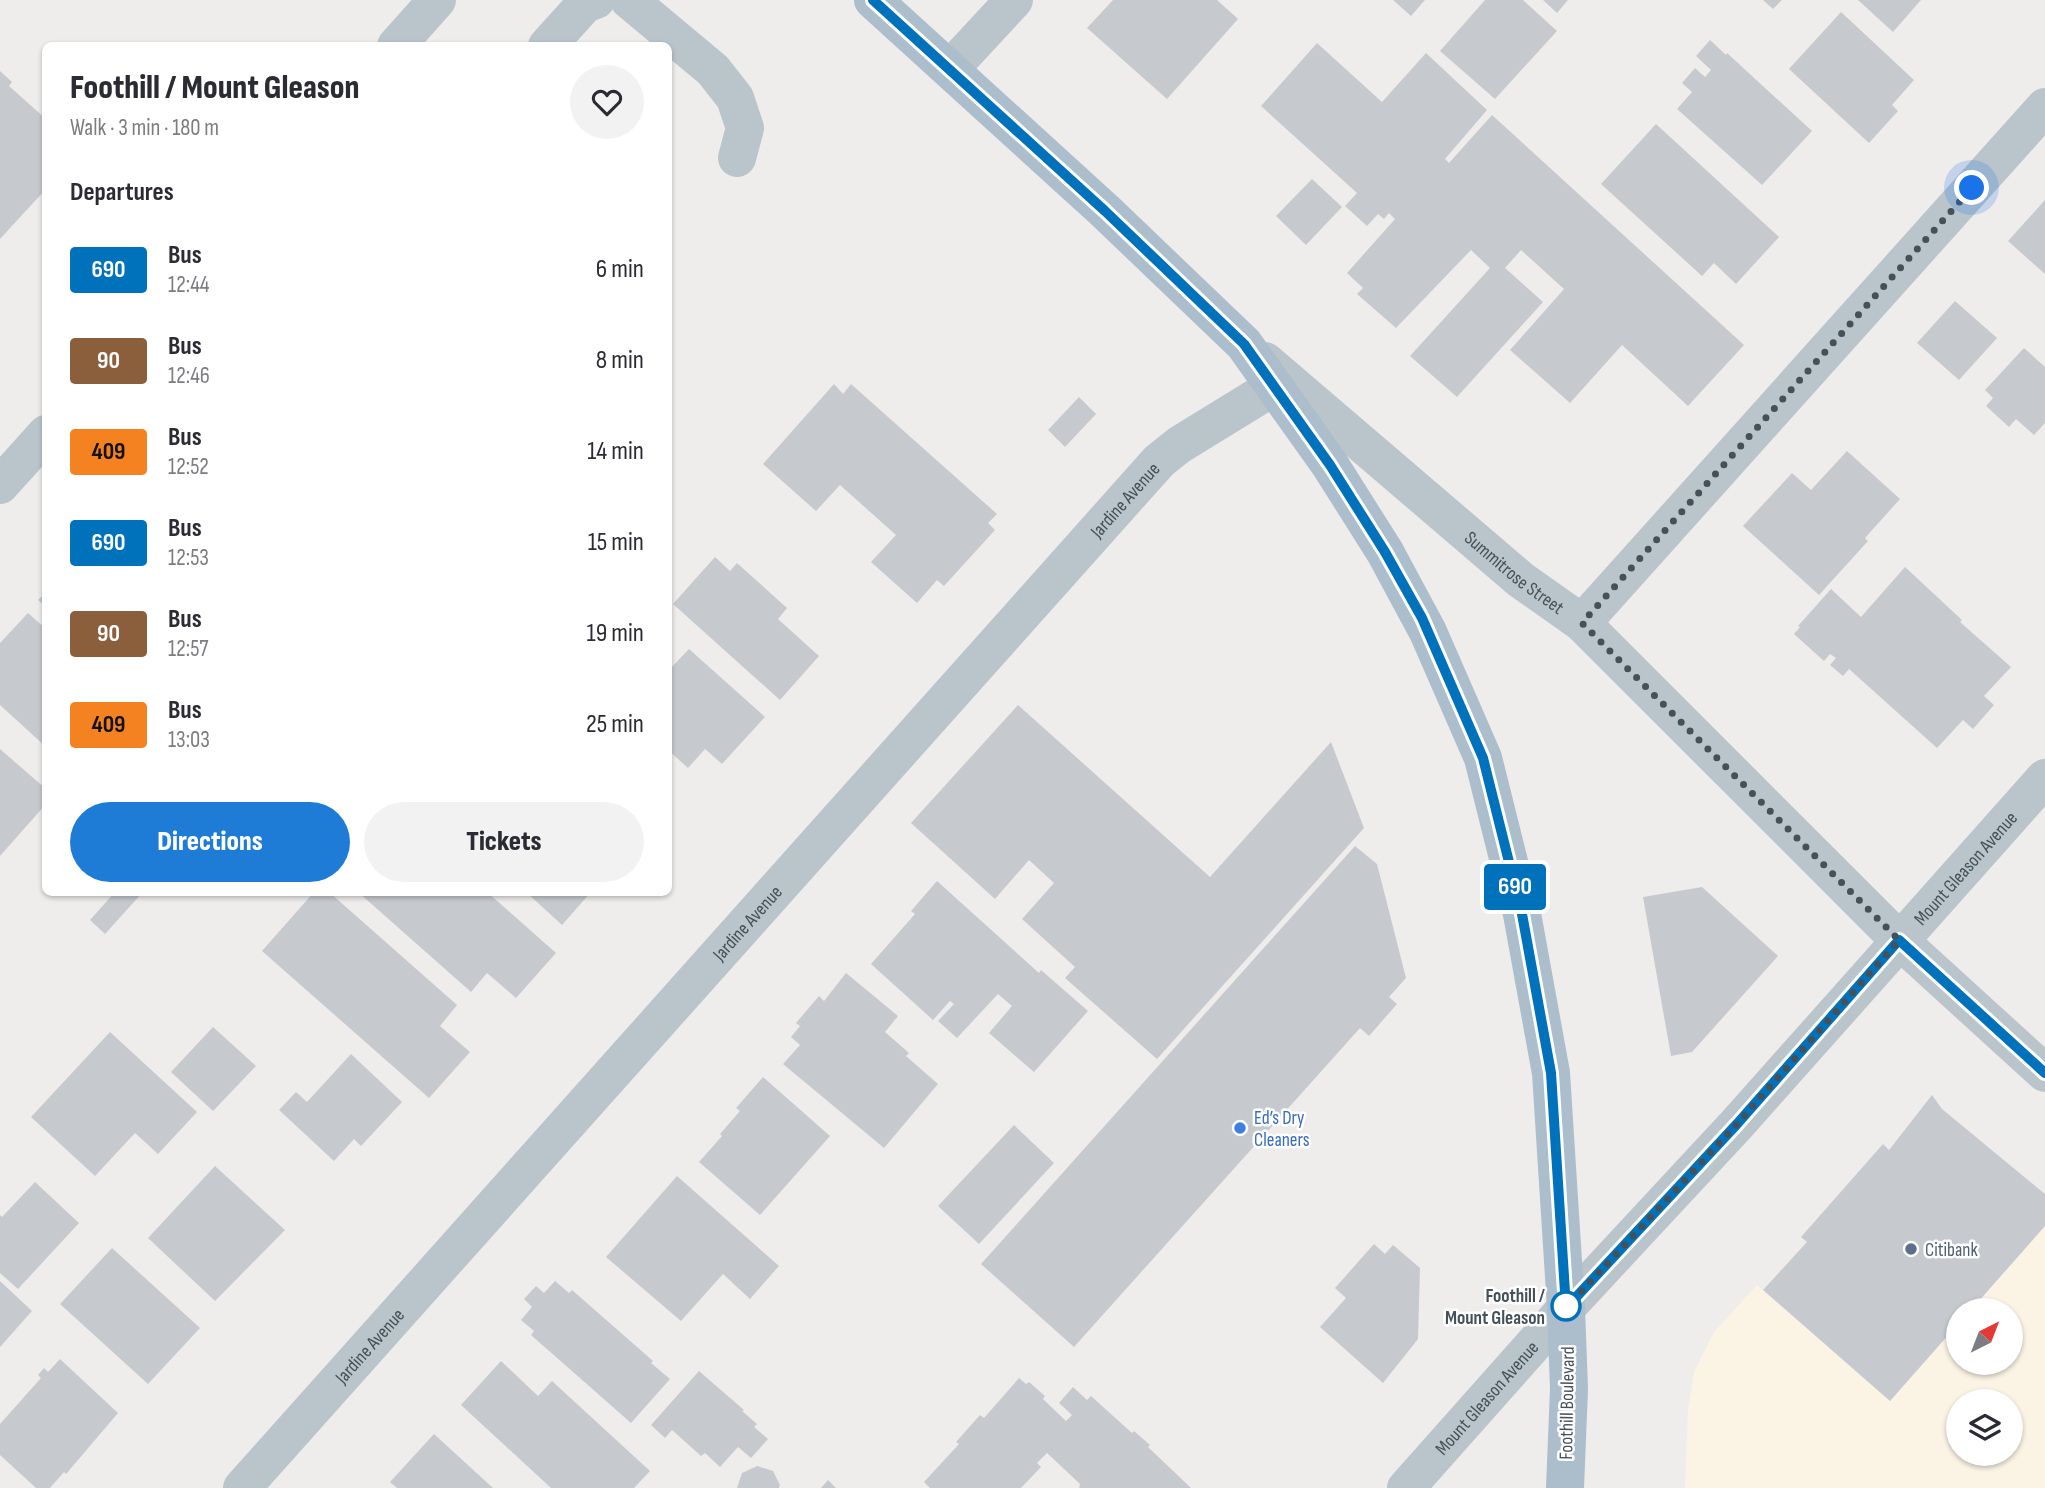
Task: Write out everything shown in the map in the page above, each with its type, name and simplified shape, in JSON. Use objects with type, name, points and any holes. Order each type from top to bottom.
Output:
[{"type":"main road","name":"Foothill Boulevard","points":[[873,0],[1105,211],[1244,344],[1330,465],[1385,552],[1422,618],[1483,758],[1522,914],[1551,1073],[1569,1389],[1565,1488]]},
{"type":"street","points":[[400,42],[437,0]]},
{"type":"street","points":[[551,42],[585,4],[596,0]]},
{"type":"street","points":[[629,0],[713,70],[734,98],[745,128],[737,158]]},
{"type":"street","points":[[950,69],[1014,0]]},
{"type":"street","points":[[1582,623],[2045,107]]},
{"type":"street","name":"Summitrose Street","points":[[1244,344],[1521,580],[1582,623],[1899,940],[2045,1073]]},
{"type":"street","name":"Jardine Avenue","points":[[242,1488],[1159,461],[1179,445],[1275,386]]},
{"type":"street","points":[[0,485],[42,438]]},
{"type":"street","name":"Mount Gleason Avenue","points":[[1406,1488],[1566,1308],[1737,1124],[2045,778]]},
{"type":"shaded area","points":[[2045,1226],[2045,1488],[1685,1488],[1688,1410],[1694,1372],[1714,1332],[1757,1285],[1890,1401],[1946,1338],[1946,1376],[2023,1376],[2023,1298],[1981,1298]]},
{"type":"building","points":[[1113,0],[1217,0],[1238,19],[1167,99],[1087,28]]},
{"type":"building","points":[[1393,0],[1425,0],[1411,16]]},
{"type":"building","points":[[1485,0],[1523,0],[1557,31],[1495,99],[1440,51]]},
{"type":"building","points":[[1543,0],[1568,0],[1557,13]]},
{"type":"building","points":[[1763,0],[1782,0],[1773,9]]},
{"type":"building","points":[[1858,0],[1921,0],[1893,32]]},
{"type":"building","points":[[1841,12],[1914,80],[1892,105],[1898,111],[1869,143],[1789,69]]},
{"type":"building","points":[[1710,40],[1812,131],[1762,185],[1677,109],[1692,92],[1682,83],[1695,68],[1705,77],[1711,70],[1696,56]]},
{"type":"building","points":[[1317,43],[1382,102],[1426,53],[1487,110],[1445,159],[1449,163],[1492,115],[1744,345],[1688,406],[1622,345],[1570,403],[1510,350],[1564,289],[1521,250],[1505,268],[1543,302],[1457,397],[1410,356],[1490,268],[1471,250],[1396,328],[1357,294],[1363,288],[1347,273],[1395,219],[1389,213],[1384,219],[1378,214],[1367,226],[1345,206],[1357,193],[1261,106]]},
{"type":"building","points":[[0,71],[12,82],[9,86],[42,115],[42,193],[0,239]]},
{"type":"building","points":[[1656,124],[1779,237],[1736,284],[1714,263],[1702,276],[1601,184]]},
{"type":"building","points":[[1312,179],[1342,207],[1306,245],[1276,216]]},
{"type":"building","points":[[2045,200],[2045,274],[2008,241]]},
{"type":"building","points":[[1955,301],[1997,338],[1959,380],[1917,343]]},
{"type":"building","points":[[2024,348],[2045,367],[2045,423],[2034,435],[2016,419],[2009,427],[1986,406],[1993,398],[1985,390]]},
{"type":"building","points":[[834,384],[843,394],[851,384],[997,514],[988,523],[995,530],[944,586],[937,580],[917,603],[871,562],[896,535],[840,485],[816,511],[763,464]]},
{"type":"building","points":[[1079,397],[1096,414],[1065,447],[1048,430]]},
{"type":"building","points":[[1847,451],[1900,499],[1865,538],[1868,541],[1819,595],[1743,526],[1792,473],[1811,490]]},
{"type":"building","points":[[715,557],[730,571],[737,563],[787,608],[778,619],[819,656],[780,700],[673,604]]},
{"type":"building","points":[[1905,567],[1962,620],[1960,622],[2011,667],[1984,696],[1994,705],[1973,729],[1963,720],[1937,748],[1849,669],[1843,676],[1830,665],[1836,658],[1830,654],[1824,661],[1794,634],[1831,589],[1861,617]]},
{"type":"building","points":[[28,613],[42,625],[42,743],[0,705],[0,643]]},
{"type":"building","points":[[689,649],[765,717],[722,764],[705,749],[688,768],[672,754],[672,667]]},
{"type":"building","points":[[1018,705],[1210,877],[1331,742],[1364,828],[1157,1059],[1065,978],[1075,967],[1022,919],[1054,883],[1029,860],[995,899],[911,823]]},
{"type":"building","points":[[0,749],[42,786],[42,809],[0,856]]},
{"type":"building","points":[[1355,846],[1377,864],[1406,978],[1389,997],[1397,1004],[1369,1036],[1360,1028],[1074,1347],[981,1264]]},
{"type":"building","points":[[937,881],[1039,973],[1041,970],[1088,1011],[1034,1072],[989,1033],[1012,1006],[998,994],[957,1038],[938,1021],[954,1004],[950,1001],[933,1020],[871,964],[915,914],[911,911]]},
{"type":"building","points":[[1702,887],[1778,956],[1692,1052],[1671,1056],[1643,897]]},
{"type":"building","points":[[111,896],[139,896],[105,934],[90,920]]},
{"type":"building","points":[[310,896],[334,896],[457,1005],[440,1026],[470,1052],[429,1098],[262,951]]},
{"type":"building","points":[[363,896],[492,896],[556,953],[516,998],[487,973],[471,992]]},
{"type":"building","points":[[530,896],[587,896],[562,925]]},
{"type":"building","points":[[846,973],[898,1016],[885,1032],[909,1053],[906,1056],[938,1084],[884,1148],[783,1064],[800,1045],[791,1037],[800,1026],[796,1023],[819,996],[824,1001]]},
{"type":"building","points":[[213,1027],[256,1066],[213,1111],[171,1072]]},
{"type":"building","points":[[110,1032],[197,1112],[158,1154],[135,1133],[95,1176],[31,1117]]},
{"type":"building","points":[[351,1054],[402,1102],[361,1146],[354,1139],[334,1161],[279,1110],[296,1092],[307,1102]]},
{"type":"building","points":[[763,1077],[830,1136],[760,1215],[699,1162],[740,1111],[736,1108]]},
{"type":"building","points":[[1932,1095],[1942,1109],[2045,1194],[2045,1226],[1981,1298],[1946,1298],[1946,1338],[1890,1401],[1763,1290],[1807,1242],[1801,1237],[1883,1144],[1889,1150]]},
{"type":"building","points":[[1014,1125],[1054,1163],[979,1244],[938,1206]]},
{"type":"building","points":[[215,1166],[285,1230],[215,1301],[148,1238]]},
{"type":"building","points":[[677,1176],[779,1266],[750,1299],[723,1274],[681,1321],[606,1257]]},
{"type":"building","points":[[35,1182],[79,1223],[18,1289],[0,1273],[0,1215],[2,1217]]},
{"type":"building","points":[[1374,1244],[1385,1254],[1393,1245],[1420,1268],[1418,1339],[1383,1383],[1320,1327],[1346,1298],[1335,1288]]},
{"type":"building","points":[[112,1248],[200,1328],[148,1384],[60,1304]]},
{"type":"building","points":[[0,1281],[32,1311],[0,1347]]},
{"type":"building","points":[[555,1281],[569,1293],[572,1290],[670,1379],[631,1423],[531,1335],[534,1331],[521,1320],[532,1307],[524,1299],[536,1286],[544,1293]]},
{"type":"building","points":[[60,1359],[118,1413],[66,1474],[64,1472],[50,1488],[36,1488],[0,1455],[0,1424],[41,1378],[38,1375],[44,1368],[48,1372]]},
{"type":"building","points":[[501,1361],[538,1396],[552,1381],[650,1471],[634,1488],[551,1488],[461,1405]]},
{"type":"building","points":[[699,1371],[744,1410],[742,1411],[757,1424],[754,1427],[768,1439],[751,1458],[738,1447],[720,1467],[705,1453],[701,1456],[672,1430],[665,1438],[651,1425]]},
{"type":"building","points":[[1019,1378],[1026,1384],[1029,1382],[1045,1396],[1043,1399],[1066,1421],[1072,1415],[1059,1403],[1073,1387],[1087,1400],[1091,1396],[1132,1433],[1134,1431],[1150,1445],[1148,1447],[1191,1488],[1079,1488],[1080,1484],[1047,1453],[1037,1463],[1041,1467],[1021,1488],[930,1488],[924,1482],[959,1444],[956,1442],[980,1415],[984,1418]]},
{"type":"building","points":[[434,1434],[493,1488],[397,1488],[390,1482]]},
{"type":"building","points":[[757,1466],[773,1471],[779,1488],[737,1488],[742,1473]]},
{"type":"building","points":[[828,1480],[836,1488],[821,1488]]},
{"type":"bus line","name":"690","points":[[873,0],[1105,211],[1244,344],[1330,465],[1385,552],[1422,618],[1483,758],[1522,914],[1551,1073],[1566,1308],[1737,1124],[1899,940],[2045,1073]]},
{"type":"place","name":"Ed’s Dry Cleaners","points":[[1240,1128]]},
{"type":"place","name":"Citibank","points":[[1911,1249]]},
{"type":"place","name":"Foothill / Mount Gleason","points":[[1566,1306]]},
{"type":"route","points":[[1566,1306],[1737,1124],[1899,940],[1582,623],[1972,188]]}]
